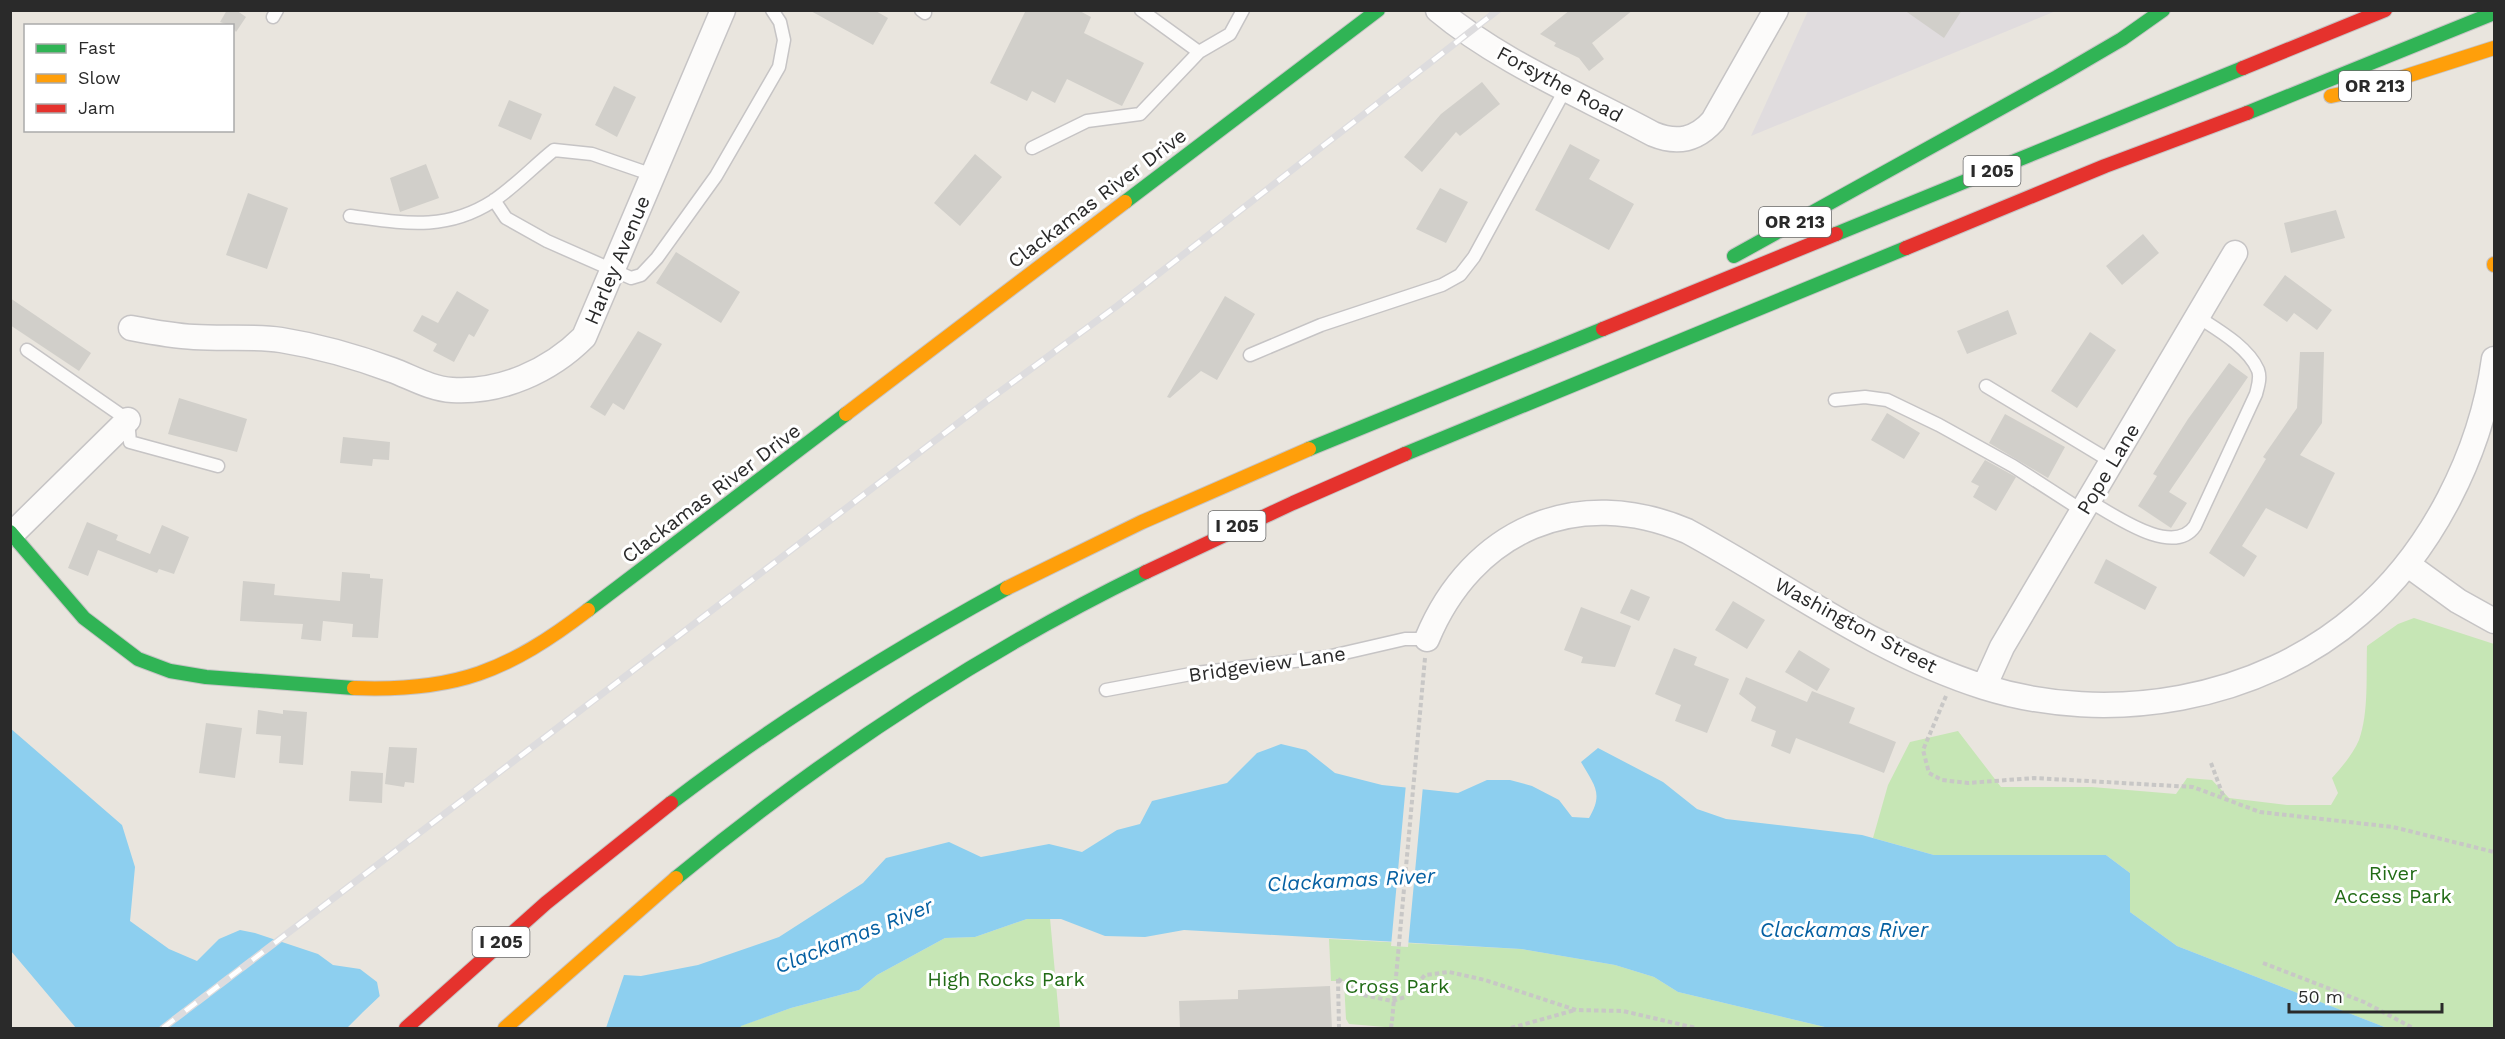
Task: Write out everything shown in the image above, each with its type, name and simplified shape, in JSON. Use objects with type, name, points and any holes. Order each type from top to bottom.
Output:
[{"type":"main road","name":"Clackamas River Drive","points":[[11,533],[84,619],[121,648],[156,666],[199,675],[358,688],[437,685],[483,675],[528,653],[562,630],[1378,10]]},
{"type":"main road","name":"OR 213","points":[[1723,262],[2057,77],[2122,39],[2163,10]]},
{"type":"main road","name":"I 205","points":[[406,1029],[598,858],[715,770],[823,696],[919,637],[1010,586],[1129,527],[1277,462],[2385,10]]},
{"type":"main road","name":"I 205","points":[[505,1029],[562,975],[675,879],[795,785],[963,675],[1055,619],[1230,529],[1521,405],[2109,165],[2252,111],[2494,13]]},
{"type":"main road","points":[[1331,46],[1335,27]]},
{"type":"main road","name":"OR 213","points":[[2252,111],[2369,88],[2494,48]]},
{"type":"main road","points":[[1599,331],[1702,274]]},
{"type":"street","name":"Harley Avenue","points":[[131,328],[194,337],[281,340],[367,362],[417,381],[451,390],[484,388],[513,381],[538,371],[569,352],[584,337],[723,10]]},
{"type":"street","name":"Forsythe Road","points":[[1438,10],[1468,34],[1665,139],[1688,139],[1713,121],[1776,10]]},
{"type":"street","name":"Pope Lane","points":[[1984,687],[2002,647],[2235,254]]},
{"type":"street","name":"Washington Street","points":[[1426,649],[1452,591],[1477,562],[1506,540],[1554,519],[1597,513],[1618,513],[1660,520],[1687,531],[1868,637],[1984,687],[2052,702],[2109,706],[2167,700],[2220,687],[2273,668],[2332,634],[2368,606],[2407,564],[2441,510],[2461,472],[2485,408],[2494,359]]},
{"type":"street","points":[[11,533],[128,420]]},
{"type":"street","points":[[2407,564],[2458,601],[2494,621]]},
{"type":"lane","points":[[494,200],[506,218],[612,270],[631,278],[641,276],[657,258],[716,176],[783,56],[784,40],[780,22],[772,10]]},
{"type":"lane","points":[[1141,10],[1199,52]]},
{"type":"lane","points":[[1032,148],[1087,121],[1140,114],[1199,52],[1230,34],[1243,10]]},
{"type":"lane","points":[[1250,355],[1322,325],[1442,285],[1460,275],[1474,257],[1566,88]]},
{"type":"lane","points":[[350,216],[412,225],[457,220],[494,200],[554,150],[592,154],[653,175]]},
{"type":"lane","points":[[1835,400],[1865,397],[1887,400],[1939,425],[2086,506],[2152,534],[2184,537],[2189,535],[2196,526],[2256,394],[2260,380],[2258,370],[2244,353],[2226,335],[2198,317]]},
{"type":"lane","points":[[27,350],[128,420],[130,442],[218,466]]},
{"type":"lane","points":[[1986,386],[2112,462]]},
{"type":"lane","name":"Bridgeview Lane","points":[[1106,690],[1196,673],[1328,657],[1405,639],[1426,649]]},
{"type":"path","points":[[1391,1025],[1426,649]]},
{"type":"path","points":[[1954,676],[1923,750],[1929,773],[1942,780],[1968,783],[2034,778],[2193,788],[2260,812],[2393,827],[2494,852]]},
{"type":"path","points":[[2211,763],[2224,799]]},
{"type":"path","points":[[2263,963],[2364,1002],[2413,1029]]},
{"type":"path","points":[[1340,1029],[1338,979],[1363,995],[1392,1001],[1405,997],[1425,975],[1449,972],[1485,980],[1576,1010],[1623,1011],[1696,1029]]},
{"type":"path","points":[[1511,1029],[1576,1010]]},
{"type":"shaded area","points":[[1808,11],[2056,11],[1751,136]]},
{"type":"green space","name":"River Access Park","points":[[2414,618],[2494,644],[2494,1028],[2387,1028],[2177,946],[2130,912],[2130,873],[2106,855],[1934,855],[1873,838],[1888,785],[1910,742],[1958,731],[2001,787],[2092,787],[2176,794],[2187,778],[2212,780],[2229,798],[2287,805],[2331,805],[2338,793],[2332,778],[2354,750],[2362,729],[2366,694],[2367,646],[2398,624]]},
{"type":"green space","name":"High Rocks Park","points":[[1050,918],[1060,1028],[740,1028],[740,1026],[791,1008],[859,990],[877,975],[945,938],[975,937],[1027,919]]},
{"type":"green space","name":"Cross Park","points":[[1329,939],[1521,949],[1615,965],[1654,977],[1678,992],[1829,1028],[1397,1028],[1349,1024],[1346,1019],[1344,981],[1331,981]]},
{"type":"water","points":[[10,728],[122,825],[135,867],[130,921],[169,949],[197,961],[219,939],[240,930],[318,954],[333,965],[360,969],[377,982],[386,1028],[76,1028],[11,951]]},
{"type":"water","name":"Clackamas River","points":[[1281,744],[1306,750],[1335,773],[1382,785],[1458,793],[1487,780],[1510,780],[1532,786],[1559,800],[1572,817],[1589,818],[1596,802],[1596,795],[1593,783],[1581,762],[1598,748],[1663,782],[1697,809],[1726,819],[1862,835],[1934,855],[2106,855],[2130,873],[2130,912],[2177,946],[2387,1028],[1829,1028],[1678,992],[1654,977],[1615,965],[1521,949],[1184,930],[1145,937],[1105,936],[1061,919],[1027,919],[975,937],[945,938],[877,975],[859,990],[791,1008],[740,1028],[606,1028],[624,975],[641,976],[698,965],[779,937],[863,883],[886,858],[949,842],[981,857],[1049,844],[1082,852],[1117,830],[1140,824],[1152,801],[1227,783],[1257,753]]},
{"type":"pier","points":[[1406,784],[1423,786],[1408,947],[1391,946]]},
{"type":"pier","points":[[382,994],[389,1028],[347,1028],[363,1012]]},
{"type":"building","points":[[227,10],[236,10],[246,17],[236,32],[234,24],[220,22]]},
{"type":"building","points":[[809,10],[874,10],[888,18],[873,45]]},
{"type":"building","points":[[1026,10],[1078,10],[1091,17],[1084,33],[1144,63],[1122,106],[1067,79],[1055,103],[1032,91],[1027,101],[990,83]]},
{"type":"building","points":[[1570,10],[1633,10],[1592,43],[1604,59],[1589,71],[1579,58],[1554,46],[1556,43],[1540,34]]},
{"type":"building","points":[[1904,10],[1962,10],[1944,38]]},
{"type":"building","points":[[1482,82],[1500,104],[1460,136],[1456,132],[1422,172],[1404,157],[1441,114]]},
{"type":"building","points":[[614,86],[636,97],[617,137],[595,125]]},
{"type":"building","points":[[509,100],[542,114],[531,140],[498,126]]},
{"type":"building","points":[[1570,144],[1600,160],[1589,179],[1634,204],[1609,250],[1535,210]]},
{"type":"building","points":[[975,154],[1002,177],[960,226],[934,203]]},
{"type":"building","points":[[426,164],[439,198],[400,212],[390,178]]},
{"type":"building","points":[[1440,188],[1468,202],[1446,243],[1416,229]]},
{"type":"building","points":[[248,193],[288,208],[267,269],[226,255]]},
{"type":"building","points":[[2336,210],[2345,238],[2291,253],[2284,223]]},
{"type":"building","points":[[2143,234],[2159,253],[2122,285],[2106,266]]},
{"type":"building","points":[[676,252],[740,292],[721,323],[656,283]]},
{"type":"building","points":[[2285,275],[2332,310],[2317,330],[2294,313],[2287,322],[2263,305]]},
{"type":"building","points":[[457,291],[489,310],[474,337],[469,334],[454,362],[433,351],[437,344],[413,331],[422,315],[438,323]]},
{"type":"building","points":[[1225,296],[1255,314],[1217,380],[1201,371],[1170,398],[1167,397]]},
{"type":"building","points":[[10,298],[91,353],[79,371],[10,325]]},
{"type":"building","points":[[2008,310],[2017,334],[1967,354],[1957,331]]},
{"type":"building","points":[[638,331],[662,344],[624,410],[613,403],[605,416],[590,407]]},
{"type":"building","points":[[2090,332],[2116,350],[2077,408],[2051,391]]},
{"type":"building","points":[[2300,352],[2324,352],[2322,423],[2300,455],[2335,473],[2307,529],[2266,508],[2242,546],[2257,556],[2244,577],[2209,553],[2266,459],[2263,457],[2297,408]]},
{"type":"building","points":[[2229,363],[2248,377],[2169,492],[2187,503],[2171,528],[2138,506],[2157,476],[2153,474],[2188,419]]},
{"type":"building","points":[[179,398],[247,419],[237,452],[168,434]]},
{"type":"building","points":[[1887,413],[1920,433],[1904,459],[1871,440]]},
{"type":"building","points":[[2005,414],[2065,447],[2048,478],[1989,443]]},
{"type":"building","points":[[343,437],[390,442],[389,460],[373,459],[372,466],[340,463]]},
{"type":"building","points":[[1985,460],[2016,477],[1996,511],[1973,497],[1979,486],[1971,482]]},
{"type":"building","points":[[87,522],[118,535],[116,540],[150,554],[162,525],[189,537],[174,574],[159,569],[157,573],[98,550],[88,576],[68,568]]},
{"type":"building","points":[[2106,559],[2157,587],[2145,610],[2094,583]]},
{"type":"building","points":[[342,572],[370,574],[370,578],[383,579],[378,638],[352,637],[353,624],[323,621],[321,641],[301,639],[303,624],[240,621],[243,581],[275,584],[274,595],[340,601]]},
{"type":"building","points":[[1631,589],[1650,597],[1639,621],[1620,613]]},
{"type":"building","points":[[1733,601],[1765,620],[1747,649],[1715,630]]},
{"type":"building","points":[[1581,607],[1631,626],[1615,667],[1581,663],[1583,657],[1564,650]]},
{"type":"building","points":[[1674,648],[1697,657],[1694,665],[1729,679],[1707,733],[1675,721],[1681,705],[1655,694]]},
{"type":"building","points":[[1799,650],[1830,669],[1817,691],[1785,672]]},
{"type":"building","points":[[1746,677],[1807,702],[1812,691],[1855,708],[1849,723],[1896,742],[1884,773],[1796,738],[1790,754],[1771,746],[1776,731],[1751,721],[1756,707],[1739,694]]},
{"type":"building","points":[[258,710],[283,714],[283,710],[307,712],[303,765],[279,763],[281,736],[256,734]]},
{"type":"building","points":[[206,723],[242,728],[235,778],[199,773]]},
{"type":"building","points":[[389,747],[417,748],[414,783],[405,782],[404,787],[385,784]]},
{"type":"building","points":[[351,771],[383,773],[382,803],[349,801]]},
{"type":"building","points":[[1330,986],[1332,1029],[1180,1029],[1179,1001],[1238,999],[1238,990]]},
{"type":"railway","points":[[163,1028],[987,401],[1117,306],[1498,10]]},
{"type":"traffic: fast","points":[[1125,202],[1378,10]]},
{"type":"traffic: fast","points":[[1734,256],[2057,77],[2122,39],[2163,10]]},
{"type":"traffic: fast","points":[[2247,113],[2494,13]]},
{"type":"traffic: fast","points":[[1836,234],[2243,68]]},
{"type":"traffic: fast","points":[[1405,454],[1906,248]]},
{"type":"traffic: fast","points":[[1309,449],[1603,329]]},
{"type":"traffic: fast","points":[[588,610],[846,414]]},
{"type":"traffic: fast","points":[[10,532],[84,618],[138,659],[170,671],[206,677],[354,688]]},
{"type":"traffic: fast","points":[[676,878],[787,792],[902,711],[961,673],[1022,638],[1146,572]]},
{"type":"traffic: fast","points":[[671,803],[752,744],[835,689],[1007,588]]},
{"type":"traffic: slow","points":[[2331,96],[2369,88],[2494,48]]},
{"type":"traffic: slow","points":[[846,414],[1125,202]]},
{"type":"traffic: slow","points":[[1007,588],[1142,522],[1309,449]]},
{"type":"traffic: slow","points":[[354,688],[422,686],[479,673],[506,663],[532,648],[588,610]]},
{"type":"traffic: slow","points":[[505,1028],[676,878]]},
{"type":"traffic: jam","points":[[2243,68],[2385,10]]},
{"type":"traffic: jam","points":[[1906,248],[2105,166],[2247,113]]},
{"type":"traffic: jam","points":[[1603,329],[1836,234]]},
{"type":"traffic: jam","points":[[1146,572],[1293,503],[1405,454]]},
{"type":"traffic: jam","points":[[406,1028],[546,903],[671,803]]}]
